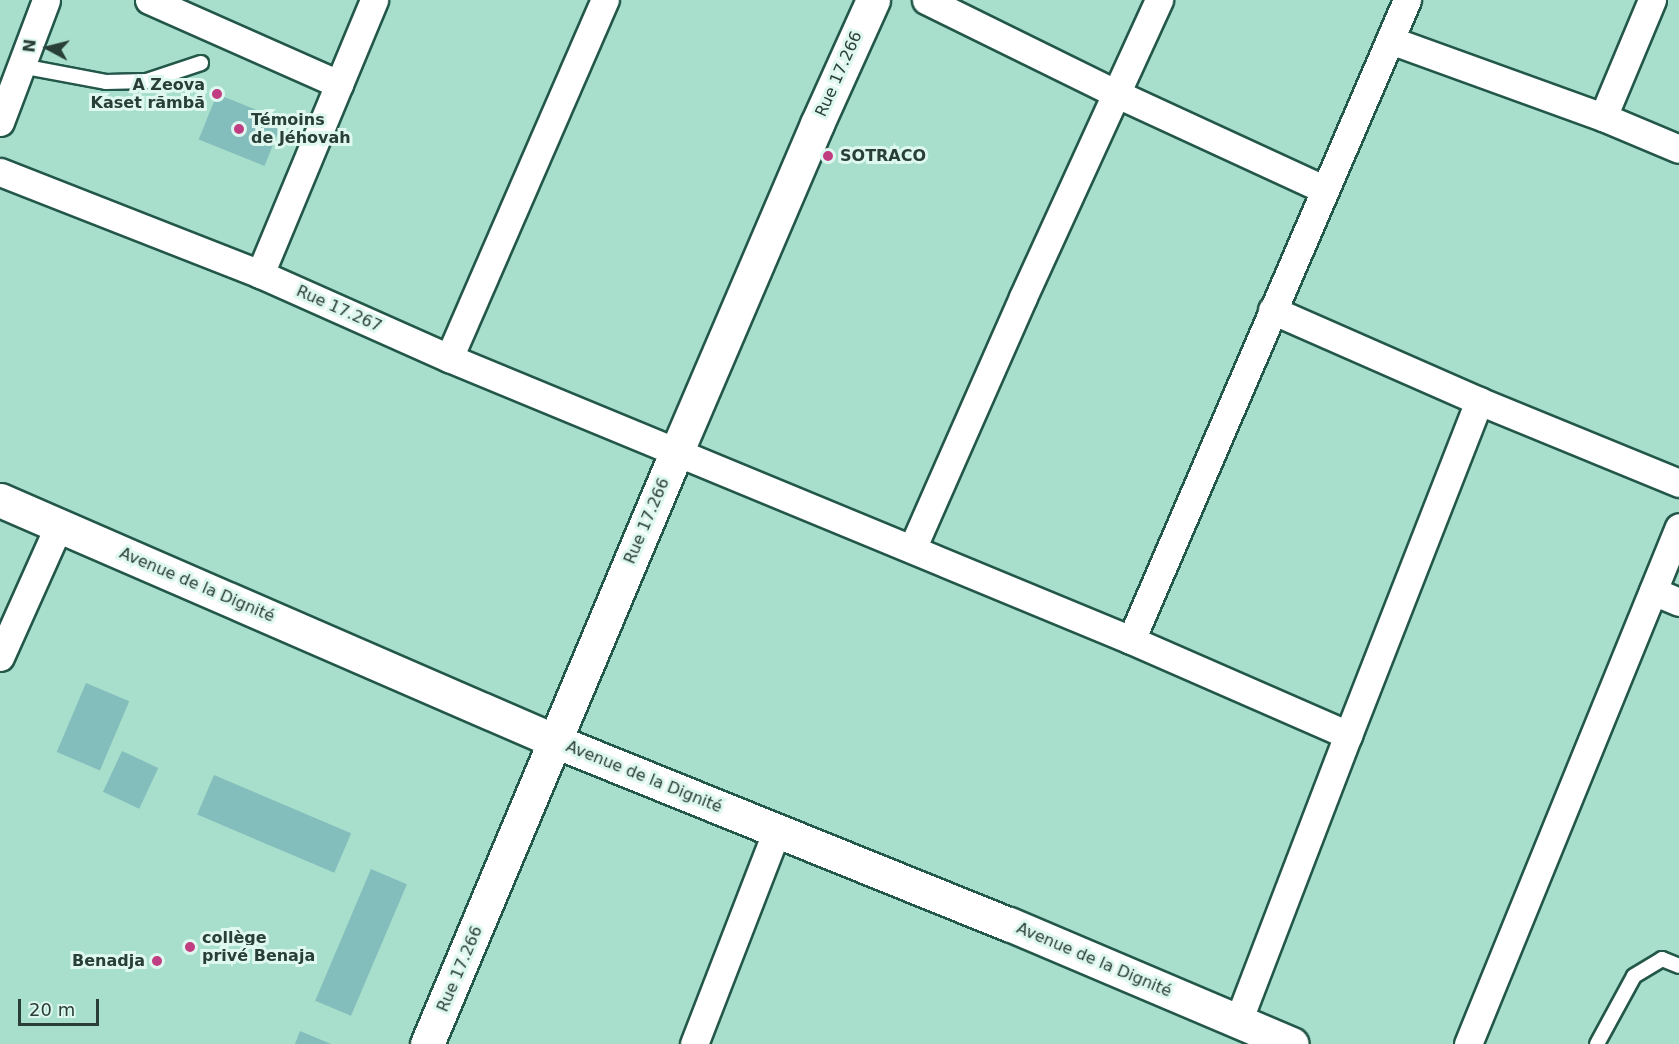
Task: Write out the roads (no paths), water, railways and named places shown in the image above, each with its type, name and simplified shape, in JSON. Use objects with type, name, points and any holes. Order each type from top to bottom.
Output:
[{"type":"street","points":[[0,122],[46,0]]},
{"type":"street","points":[[149,0],[339,84]]},
{"type":"street","points":[[260,274],[374,0]]},
{"type":"street","points":[[449,358],[605,0]]},
{"type":"street","name":"Rue 17.266","points":[[427,1044],[676,453],[817,124],[873,0]]},
{"type":"street","points":[[926,0],[1117,94],[1324,189]]},
{"type":"street","points":[[912,549],[1023,297],[1159,0]]},
{"type":"street","points":[[1131,640],[1407,0]]},
{"type":"street","points":[[1603,117],[1652,0]]},
{"type":"street","points":[[1390,40],[1603,117],[1679,149]]},
{"type":"street","name":"Rue 17.267","points":[[0,172],[260,274],[449,358],[1131,640],[1348,735]]},
{"type":"street","points":[[1272,310],[1479,401],[1679,483]]},
{"type":"street","points":[[1238,1021],[1479,401]]},
{"type":"street","name":"Avenue de la Dignité","points":[[0,500],[555,741],[1009,924],[1292,1044]]},
{"type":"street","points":[[0,657],[59,525]]},
{"type":"street","points":[[1468,1044],[1679,527]]},
{"type":"street","points":[[1653,591],[1679,602]]},
{"type":"street","points":[[694,1044],[777,830]]},
{"type":"lane","points":[[21,66],[106,82],[147,81],[201,63]]},
{"type":"lane","points":[[1597,1044],[1634,976],[1662,959],[1679,966]]},
{"type":"place","name":"A Zeova Kaset rãmbã","points":[[217,94]]},
{"type":"place","name":"Témoins de Jéhovah","points":[[239,129]]},
{"type":"place","name":"SOTRACO","points":[[828,156]]},
{"type":"place","name":"collège privé Benaja","points":[[190,947]]},
{"type":"place","name":"Benadja","points":[[157,961]]}]
